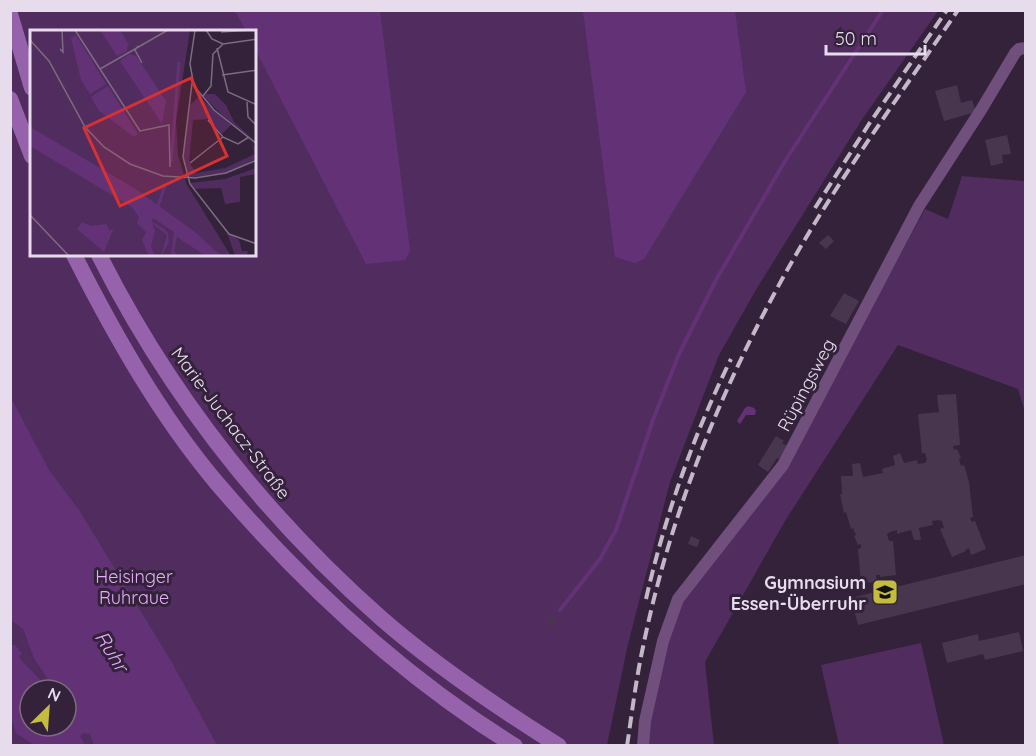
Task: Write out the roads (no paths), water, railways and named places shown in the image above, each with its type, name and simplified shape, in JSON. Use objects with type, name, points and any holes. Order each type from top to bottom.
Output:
[{"type":"main road","points":[[10,14],[30,81]]},
{"type":"main road","points":[[10,99],[30,151]]},
{"type":"main road","points":[[75,256],[135,366],[165,412],[215,480],[245,514],[308,582],[369,637],[442,696],[515,746]]},
{"type":"main road","name":"Marie-Juchacz-Straße","points":[[100,256],[153,353],[223,451],[272,512],[383,620],[453,675],[559,746]]},
{"type":"street","name":"Rüpingsweg","points":[[643,746],[645,721],[663,641],[678,599],[783,465],[920,206],[1015,53],[1019,49],[1026,48]]},
{"type":"water","points":[[235,11],[380,11],[410,251],[405,260],[366,264],[256,51],[256,30],[245,30]]},
{"type":"water","points":[[583,11],[735,11],[746,92],[644,259],[635,263],[615,257]]},
{"type":"water","name":"Ruhr","points":[[11,398],[49,470],[79,510],[171,661],[217,745],[94,745],[90,734],[84,733],[80,736],[85,745],[34,745],[24,738],[78,738],[78,678],[47,678],[34,658],[23,629],[11,620]]},
{"type":"water","points":[[748,406],[754,408],[755,415],[746,415],[740,424],[737,421]]},
{"type":"water","points":[[11,645],[15,645],[22,654],[19,656],[38,678],[18,678],[18,734],[11,717]]},
{"type":"waterway","points":[[560,610],[600,559],[616,530],[653,420],[679,354],[716,280],[785,161],[883,10]]},
{"type":"railway","points":[[815,208],[947,10]]},
{"type":"railway","points":[[627,746],[636,684],[653,601],[695,467],[731,380],[773,296],[815,222],[958,10]]},
{"type":"railway","points":[[646,599],[681,477],[704,417],[731,359]]},
{"type":"place","name":"Gymnasium Essen-Überruhr","points":[[885,592]]},
{"type":"park label","name":"Heisinger Ruhraue","points":[[134,586]]}]
